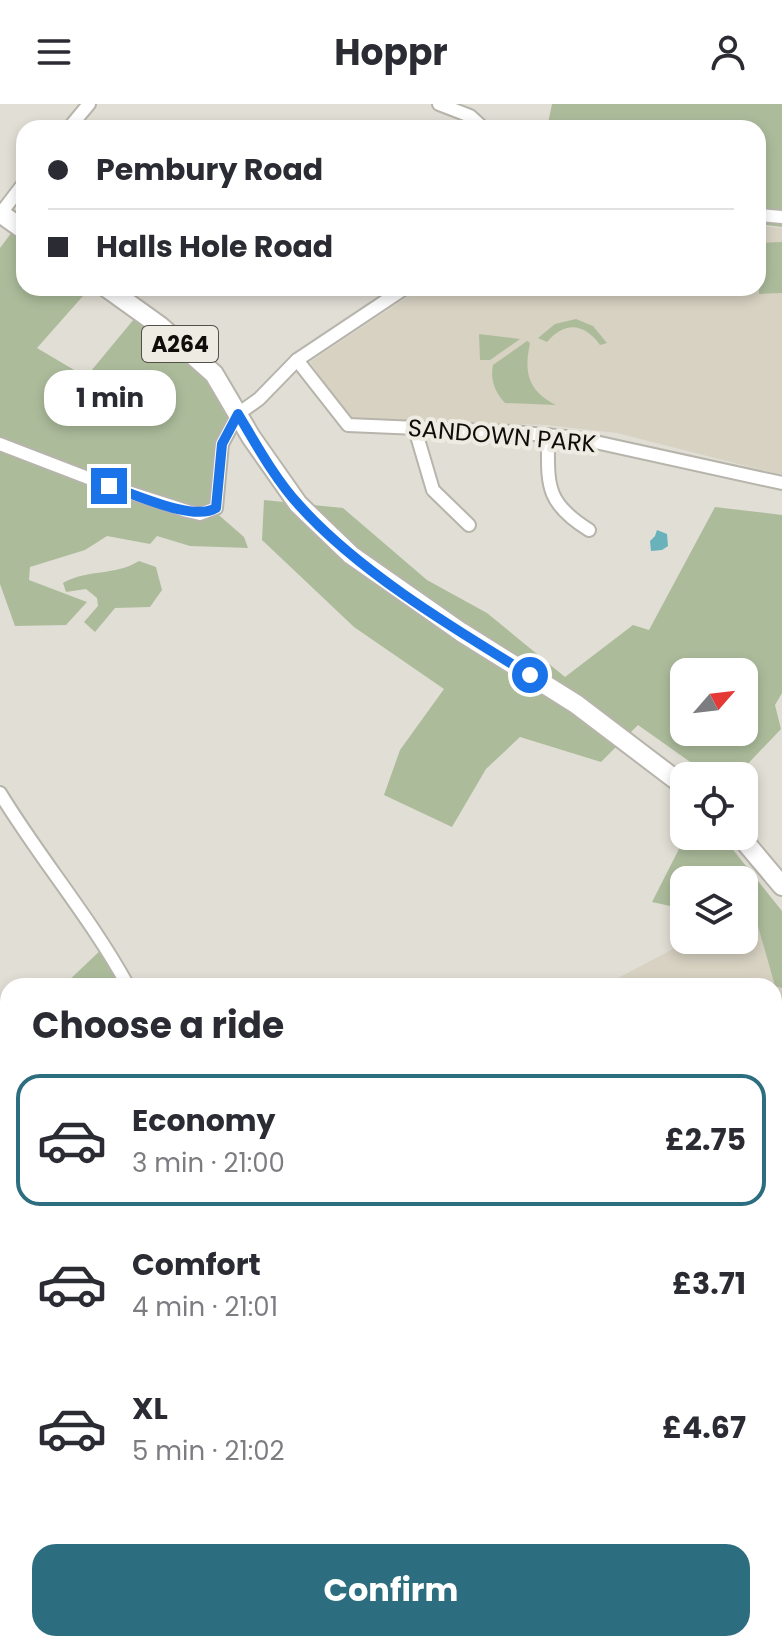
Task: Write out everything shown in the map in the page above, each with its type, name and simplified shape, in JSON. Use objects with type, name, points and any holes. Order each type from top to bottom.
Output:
[{"type":"main road","name":"A264","points":[[118,296],[160,326],[214,374],[298,504],[351,555],[461,632],[576,704],[670,775]]},
{"type":"main road","points":[[752,850],[782,886]]},
{"type":"street","points":[[76,120],[89,104]]},
{"type":"street","points":[[439,104],[474,120]]},
{"type":"street","points":[[0,213],[16,193]]},
{"type":"street","points":[[0,444],[109,486],[200,514],[216,508],[222,444],[238,414],[259,399],[297,360],[393,296]]},
{"type":"street","name":"SANDOWN PARK","points":[[297,360],[348,425],[577,438],[782,483]]},
{"type":"street","points":[[415,429],[433,490],[469,525]]},
{"type":"street","points":[[548,435],[548,479],[558,506],[589,530]]},
{"type":"street","points":[[0,793],[29,840],[107,946],[124,978]]},
{"type":"shaded area","points":[[766,227],[782,228],[782,475],[617,433],[546,425],[351,420],[310,362],[409,296],[766,296]]},
{"type":"shaded area","points":[[758,925],[773,978],[618,978],[670,951],[670,954],[758,954]]},
{"type":"green space","points":[[552,104],[782,104],[782,227],[766,225],[766,120],[549,120]]},
{"type":"green space","points":[[16,227],[16,296],[83,296],[37,348],[86,377],[139,313],[194,359],[231,407],[213,510],[244,537],[248,548],[190,546],[157,536],[150,544],[107,536],[85,550],[30,567],[29,580],[87,602],[66,625],[15,626],[0,584],[0,248]]},
{"type":"green space","points":[[782,242],[782,293],[766,294],[766,243]]},
{"type":"green space","points":[[576,319],[593,326],[607,343],[600,345],[588,332],[574,327],[561,331],[547,342],[538,338],[555,324]]},
{"type":"green space","points":[[479,334],[520,339],[490,360],[480,360]]},
{"type":"green space","points":[[527,341],[530,343],[528,371],[533,386],[556,405],[505,403],[496,390],[493,365]]},
{"type":"green space","points":[[264,500],[343,508],[427,580],[487,613],[565,677],[633,625],[649,630],[715,507],[782,515],[782,693],[775,705],[781,729],[750,762],[690,762],[638,725],[601,762],[520,737],[486,769],[452,827],[384,795],[400,750],[444,689],[354,627],[262,540]]},
{"type":"green space","points":[[139,561],[156,567],[162,590],[150,607],[115,608],[95,632],[84,622],[98,606],[97,598],[86,589],[66,592],[63,583],[120,569]]},
{"type":"green space","points":[[678,850],[733,850],[746,866],[670,866]]},
{"type":"green space","points":[[670,867],[670,906],[652,902]]},
{"type":"green space","points":[[758,881],[782,911],[782,978],[773,978],[758,926]]},
{"type":"green space","points":[[105,946],[123,978],[71,978]]},
{"type":"water","points":[[657,530],[667,534],[668,546],[651,551],[650,541]]},
{"type":"route","points":[[109,486],[187,511],[200,514],[212,511],[216,508],[222,444],[238,414],[298,504],[351,555],[461,632],[530,675]]}]
